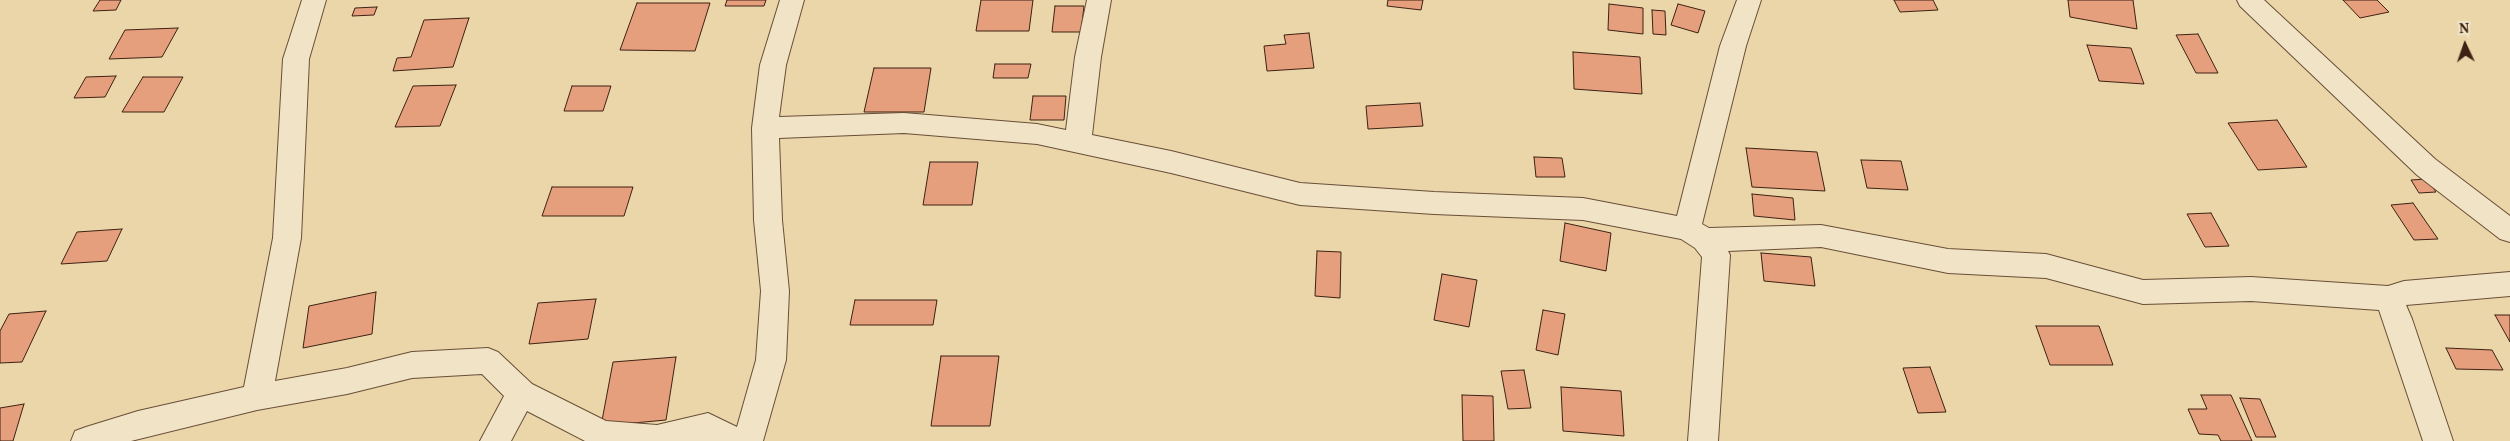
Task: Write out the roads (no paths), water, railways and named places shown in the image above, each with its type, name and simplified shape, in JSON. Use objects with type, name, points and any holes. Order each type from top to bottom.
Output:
[{"type":"street","points":[[257,396],[286,238],[296,59],[314,0]]},
{"type":"street","points":[[748,441],[770,360],[775,291],[768,220],[765,128],[773,65],[792,0]]},
{"type":"street","points":[[1078,143],[1088,57],[1099,0]]},
{"type":"street","points":[[1696,235],[1733,46],[1749,0]]},
{"type":"street","points":[[2249,0],[2426,167],[2510,231]]},
{"type":"street","points":[[765,128],[904,123],[1037,134],[1171,162],[1300,194],[1434,203],[1583,209],[1696,235],[1821,236],[1948,261],[2046,266],[2143,292],[2251,289],[2388,298],[2404,292],[2510,284]]},
{"type":"street","points":[[1696,235],[1716,255],[1703,441]]},
{"type":"street","points":[[2388,298],[2398,319],[2438,441]]},
{"type":"street","points":[[86,441],[138,425],[257,396],[347,381],[412,365],[488,360],[521,393],[603,435],[657,438],[708,427],[733,441]]},
{"type":"street","points":[[495,441],[521,393]]}]
